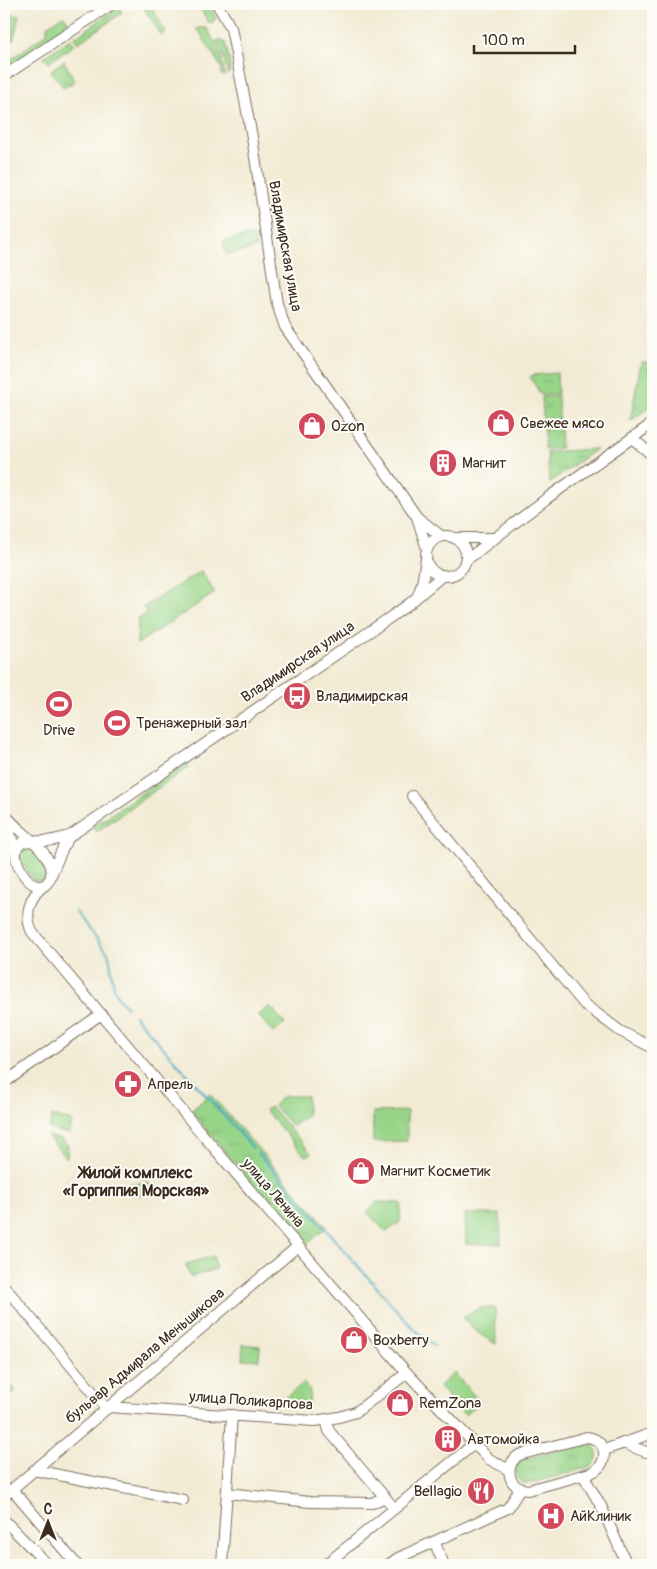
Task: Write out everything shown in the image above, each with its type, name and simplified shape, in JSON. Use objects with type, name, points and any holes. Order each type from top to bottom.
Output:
[{"type":"street","points":[[4,76],[112,4]]},
{"type":"street","name":"Владимирская улица","points":[[218,4],[231,28],[252,137],[277,304],[285,327],[417,517],[441,536]]},
{"type":"street","points":[[465,561],[608,454],[653,423]]},
{"type":"street","points":[[632,438],[653,456]]},
{"type":"street","name":"Владимирская улица","points":[[417,517],[426,554],[422,584],[418,596]]},
{"type":"street","points":[[441,536],[454,538],[462,544],[465,552],[465,561],[462,568],[450,575],[434,572],[428,564],[426,554],[434,539],[441,536]]},
{"type":"street","points":[[454,538],[495,538]]},
{"type":"street","name":"Владимирская улица","points":[[32,841],[70,836],[385,621],[443,575]]},
{"type":"street","points":[[412,796],[584,1004],[620,1031],[653,1048]]},
{"type":"street","points":[[4,813],[39,847],[46,857],[52,872]]},
{"type":"street","points":[[4,820],[8,827],[17,862],[34,896]]},
{"type":"street","name":"Владимирская улица","points":[[34,896],[50,880],[64,845],[70,836]]},
{"type":"street","points":[[16,853],[18,846],[23,842],[32,841]]},
{"type":"street","points":[[27,880],[39,886],[45,885]]},
{"type":"street","name":"улица Ленина","points":[[34,896],[28,911],[27,923],[32,932],[407,1373],[474,1444],[489,1458],[509,1470]]},
{"type":"street","points":[[4,1083],[101,1014]]},
{"type":"street","name":"бульвар Адмирала Меньшикова","points":[[8,1493],[298,1246]]},
{"type":"street","points":[[4,1286],[108,1408]]},
{"type":"street","name":"улица Поликарпова","points":[[108,1408],[315,1421],[356,1412],[407,1373]]},
{"type":"street","points":[[222,1565],[232,1415]]},
{"type":"street","points":[[326,1419],[329,1431],[394,1508]]},
{"type":"street","points":[[604,1450],[653,1433]]},
{"type":"street","points":[[587,1437],[594,1438],[604,1450],[601,1466],[594,1472],[533,1489],[520,1489],[511,1480],[509,1470],[512,1461],[519,1455],[587,1437]]},
{"type":"street","points":[[623,1443],[646,1452],[653,1450]]},
{"type":"street","points":[[325,1565],[474,1444]]},
{"type":"street","points":[[34,1470],[184,1500]]},
{"type":"street","points":[[583,1475],[601,1506],[627,1565]]},
{"type":"street","points":[[388,1565],[398,1558],[435,1543],[508,1508],[520,1489]]},
{"type":"street","points":[[227,1492],[310,1502],[372,1503],[384,1497]]},
{"type":"street","points":[[8,1493],[77,1565]]},
{"type":"street","points":[[4,1520],[48,1565]]},
{"type":"street","points":[[435,1543],[444,1565]]},
{"type":"green space","points":[[150,4],[166,32],[162,36],[145,10],[147,5]]},
{"type":"green space","points":[[198,4],[208,4],[215,16],[213,22],[208,22]]},
{"type":"green space","points":[[119,7],[122,13],[78,43],[74,38]]},
{"type":"green space","points":[[4,12],[19,16],[13,41],[4,38]]},
{"type":"green space","points":[[64,16],[71,26],[4,73],[4,64],[47,33],[47,26]]},
{"type":"green space","points":[[198,28],[207,28],[221,55],[225,76],[220,74],[222,69],[199,31],[196,30]]},
{"type":"green space","points":[[70,39],[74,45],[50,62],[44,59],[44,57]]},
{"type":"green space","points":[[216,41],[225,42],[228,54],[230,67],[228,75],[223,54]]},
{"type":"green space","points":[[64,61],[75,81],[64,88],[51,71]]},
{"type":"green space","points":[[253,235],[256,248],[226,255],[223,241]]},
{"type":"green space","points":[[641,362],[653,363],[653,405],[630,421]]},
{"type":"green space","points":[[557,373],[558,394],[541,395],[530,377],[533,375]]},
{"type":"green space","points":[[558,396],[561,448],[545,449],[542,397]]},
{"type":"green space","points":[[596,449],[549,483],[547,452]]},
{"type":"green space","points":[[201,571],[215,593],[137,644],[138,618],[147,614],[143,607]]},
{"type":"green space","points":[[187,762],[188,767],[96,832],[92,827]]},
{"type":"green space","points":[[29,846],[46,868],[47,874],[43,882],[33,880],[19,857],[21,847]]},
{"type":"green space","points":[[270,1006],[285,1024],[273,1033],[258,1015]]},
{"type":"green space","points":[[210,1094],[327,1227],[305,1246],[191,1111]]},
{"type":"green space","points":[[283,1096],[307,1096],[307,1116],[292,1126],[274,1106]]},
{"type":"green space","points":[[271,1107],[311,1153],[306,1157],[265,1110]]},
{"type":"green space","points":[[407,1111],[407,1141],[373,1142],[373,1112]]},
{"type":"green space","points":[[52,1116],[72,1121],[70,1134],[49,1129]]},
{"type":"green space","points":[[47,1136],[61,1139],[68,1145],[67,1158]]},
{"type":"green space","points":[[149,1182],[150,1194],[130,1195],[130,1184]]},
{"type":"green space","points":[[377,1202],[401,1203],[400,1222],[386,1232],[367,1212]]},
{"type":"green space","points":[[465,1214],[500,1214],[501,1244],[466,1244]]},
{"type":"green space","points":[[213,1256],[216,1269],[190,1277],[186,1264]]},
{"type":"green space","points":[[479,1308],[495,1308],[496,1344],[478,1333],[463,1317]]},
{"type":"green space","points":[[243,1344],[260,1346],[259,1360],[242,1359]]},
{"type":"green space","points":[[454,1373],[480,1402],[465,1415],[439,1387]]},
{"type":"green space","points":[[4,1376],[16,1391],[5,1401],[4,1400]]},
{"type":"green space","points":[[303,1383],[310,1390],[309,1404],[282,1401]]},
{"type":"green space","points":[[584,1443],[593,1446],[597,1452],[596,1460],[590,1467],[532,1483],[524,1483],[518,1479],[516,1468],[522,1460]]},
{"type":"waterway","points":[[75,911],[108,953],[115,992],[127,1007]]},
{"type":"waterway","points":[[134,1015],[253,1148]]},
{"type":"waterway","points":[[258,1153],[411,1326],[434,1346]]},
{"type":"place","name":"Свежее мясо","points":[[501,423]]},
{"type":"place","name":"Ozon","points":[[312,426]]},
{"type":"place","name":"Магнит","points":[[443,463]]},
{"type":"place","name":"Владимирская","points":[[297,696]]},
{"type":"place","name":"Drive","points":[[59,704]]},
{"type":"place","name":"Тренажерный зал","points":[[117,723]]},
{"type":"place","name":"Апрель","points":[[128,1084]]},
{"type":"place","name":"Магнит Косметик","points":[[361,1171]]},
{"type":"place","name":"Boxberry","points":[[354,1340]]},
{"type":"place","name":"RemZona","points":[[400,1403]]},
{"type":"place","name":"Автомойка","points":[[448,1439]]},
{"type":"place","name":"Bellagio","points":[[481,1491]]},
{"type":"place","name":"АйКлиник","points":[[551,1516]]},
{"type":"district","name":"Жилой комплекс «Горгиппия Морская»","points":[[136,1182]]}]
